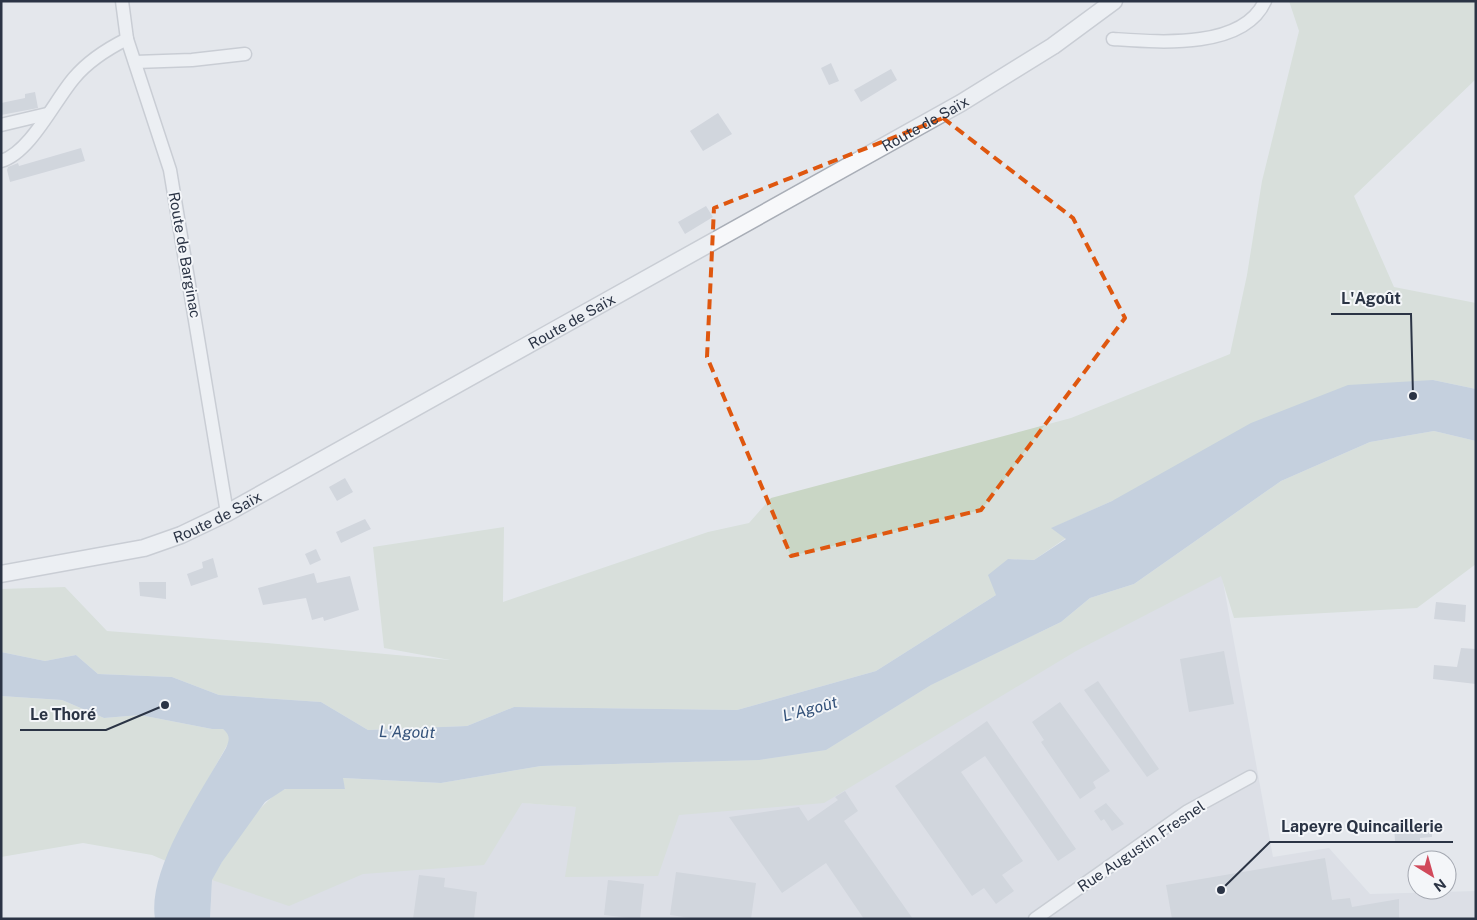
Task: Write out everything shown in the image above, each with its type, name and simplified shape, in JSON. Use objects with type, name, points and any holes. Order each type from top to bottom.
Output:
[{"type":"street","name":"Route de Barginac","points":[[122,1],[127,38],[170,170],[227,513]]},
{"type":"street","name":"Route de Saïx","points":[[1,574],[144,548],[182,536],[227,513],[961,103],[1053,46],[1114,1]]},
{"type":"street","points":[[1113,39],[1169,43],[1228,34],[1261,11],[1265,1]]},
{"type":"street","points":[[1,161],[8,159],[24,146],[75,77],[102,52],[127,38]]},
{"type":"street","points":[[135,62],[192,60],[245,54]]},
{"type":"street","points":[[1,125],[47,114]]},
{"type":"street","name":"Rue Augustin Fresnel","points":[[1035,919],[1188,811],[1250,777]]},
{"type":"highlighted area","points":[[943,118],[1073,218],[1125,318],[981,510],[791,556],[707,357],[714,208]]},
{"type":"shaded area","points":[[1220,565],[1273,857],[1329,848],[1370,894],[1407,893],[1407,900],[1457,900],[1457,892],[1476,891],[1476,919],[210,919],[212,880],[329,788],[576,807]]},
{"type":"green space","points":[[1289,1],[1476,1],[1476,79],[1354,196],[1394,287],[1476,303],[1476,389],[1433,380],[1112,501],[1052,528],[1066,538],[1034,560],[1008,559],[996,595],[876,671],[737,710],[514,707],[467,726],[368,730],[321,702],[219,695],[172,677],[98,674],[76,655],[45,661],[1,652],[1,589],[65,587],[107,631],[267,643],[450,660],[384,648],[373,547],[504,527],[503,602],[708,532],[749,523],[771,498],[1071,418],[1230,354],[1247,275],[1262,181],[1299,31]]},
{"type":"green space","points":[[1434,431],[1476,441],[1476,564],[1417,608],[1234,618],[1221,576],[1076,651],[824,803],[679,815],[658,876],[565,877],[576,807],[522,803],[484,865],[363,874],[289,906],[212,880],[233,844],[253,817],[283,790],[295,788],[345,789],[342,778],[441,783],[541,766],[759,760],[826,750],[931,685],[1061,622],[1090,598],[1134,584],[1281,481],[1370,442]]},
{"type":"green space","points":[[1,696],[62,700],[104,718],[140,715],[212,729],[223,729],[229,734],[230,740],[179,831],[166,861],[152,855],[83,843],[1,857]]},
{"type":"water","points":[[1433,380],[1476,389],[1476,441],[1434,431],[1370,442],[1281,481],[1134,584],[1090,598],[1061,622],[931,685],[826,750],[759,760],[541,766],[441,783],[343,778],[345,789],[285,789],[265,802],[222,862],[212,880],[210,919],[155,919],[155,899],[159,877],[178,831],[226,748],[229,737],[225,731],[223,729],[212,729],[140,715],[104,718],[62,700],[1,696],[1,652],[45,661],[76,655],[98,674],[172,677],[219,695],[321,702],[368,730],[467,726],[514,707],[737,710],[876,671],[996,595],[988,575],[1008,559],[1034,560],[1066,539],[1051,528],[1112,501],[1251,423],[1348,385]]},
{"type":"building","points":[[831,63],[839,81],[829,85],[821,68]]},
{"type":"building","points":[[891,69],[897,80],[861,102],[854,90]]},
{"type":"building","points":[[35,92],[38,108],[1,115],[1,103],[25,98],[25,94]]},
{"type":"building","points":[[718,113],[732,134],[703,151],[690,131]]},
{"type":"building","points":[[81,148],[85,161],[10,182],[8,167],[18,163],[19,166]]},
{"type":"building","points":[[706,206],[713,217],[685,234],[678,222]]},
{"type":"building","points":[[345,478],[353,492],[337,501],[329,487]]},
{"type":"building","points":[[365,519],[371,529],[341,543],[336,532]]},
{"type":"building","points":[[316,549],[321,560],[310,565],[305,554]]},
{"type":"building","points":[[213,558],[218,577],[191,586],[187,574],[203,568],[202,562]]},
{"type":"building","points":[[314,573],[317,583],[350,576],[359,610],[324,621],[323,617],[312,620],[306,598],[263,605],[258,588]]},
{"type":"building","points":[[139,582],[166,582],[166,599],[140,596]]},
{"type":"building","points":[[1436,602],[1466,605],[1465,622],[1434,619]]},
{"type":"building","points":[[1461,648],[1476,649],[1476,684],[1433,679],[1434,665],[1457,667]]},
{"type":"building","points":[[1224,651],[1234,704],[1189,712],[1180,659]]},
{"type":"building","points":[[1098,681],[1159,769],[1147,777],[1084,690]]},
{"type":"building","points":[[1060,702],[1110,771],[1093,782],[1096,788],[1080,799],[1041,742],[1044,740],[1032,722]]},
{"type":"building","points":[[987,721],[1076,849],[1058,861],[985,756],[961,772],[1023,861],[1002,875],[1014,891],[996,904],[984,888],[972,896],[895,786]]},
{"type":"building","points":[[845,791],[858,811],[844,821],[913,919],[864,919],[826,863],[782,893],[729,817],[799,807],[808,821],[838,800],[835,797]]},
{"type":"building","points":[[1106,803],[1124,824],[1112,831],[1104,819],[1101,821],[1094,811]]},
{"type":"building","points":[[1432,822],[1432,837],[1420,838],[1420,841],[1395,841],[1394,825]]},
{"type":"building","points":[[1325,858],[1332,900],[1350,898],[1352,907],[1399,899],[1399,919],[1172,919],[1166,885]]},
{"type":"building","points":[[676,872],[756,883],[751,919],[698,919],[670,915]]},
{"type":"building","points":[[419,875],[445,878],[444,887],[477,892],[474,919],[413,919]]},
{"type":"building","points":[[608,880],[644,884],[640,919],[604,915]]},
{"type":"place","name":"L'Agoût","points":[[1413,396]]},
{"type":"place","name":"Le Thoré","points":[[165,705]]},
{"type":"place","name":"Lapeyre Quincaillerie","points":[[1221,890]]}]
